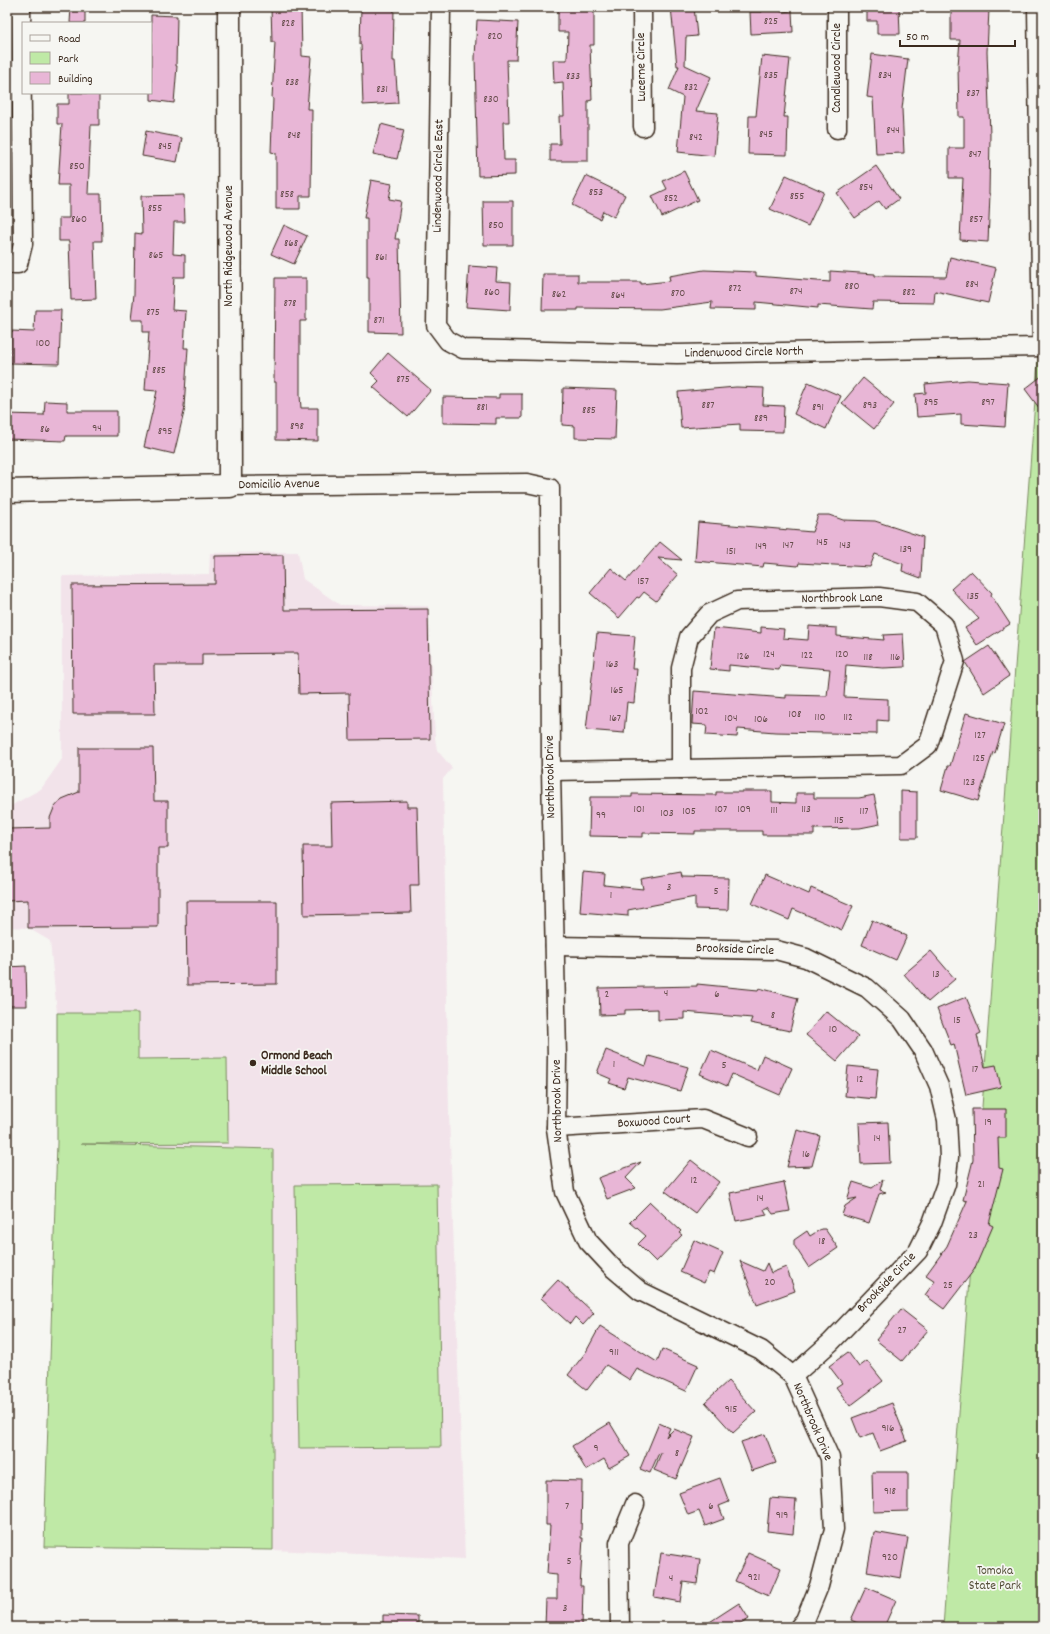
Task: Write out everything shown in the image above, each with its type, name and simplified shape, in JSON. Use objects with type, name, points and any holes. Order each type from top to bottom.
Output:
[{"type":"street","points":[[13,264],[23,244],[21,7]]},
{"type":"street","name":"North Ridgewood Avenue","points":[[229,7],[230,486]]},
{"type":"street","name":"Lindenwood Circle East","points":[[441,7],[436,325],[448,341]]},
{"type":"street","name":"Lucerne Circle","points":[[642,7],[643,127]]},
{"type":"street","name":"Candlewood Circle","points":[[837,7],[837,129]]},
{"type":"street","points":[[1037,7],[1042,347]]},
{"type":"street","name":"Lindenwood Circle North","points":[[448,341],[463,350],[677,354],[1042,347]]},
{"type":"street","name":"Domicilio Avenue","points":[[7,491],[230,486],[527,483],[550,488]]},
{"type":"street","name":"Northbrook Drive","points":[[550,488],[551,771],[557,1056],[556,1128],[565,1192],[588,1241],[614,1269],[640,1291],[761,1350],[793,1376],[830,1458],[834,1529],[819,1586],[805,1620],[799,1627]]},
{"type":"street","name":"Northbrook Lane","points":[[551,771],[680,769],[901,765],[928,745],[955,661],[944,625],[917,602],[879,597],[737,601],[709,614],[689,637],[681,668],[680,769]]},
{"type":"street","name":"Brookside Circle","points":[[555,946],[776,950],[806,958],[867,988],[902,1019],[924,1050],[939,1086],[947,1120],[949,1157],[946,1184],[932,1223],[918,1251],[831,1342],[793,1376]]},
{"type":"street","name":"Boxwood Court","points":[[556,1128],[703,1119],[748,1137]]},
{"type":"street","points":[[620,1627],[619,1543],[635,1504]]},
{"type":"shaded area","name":"Ormond Beach Middle School","points":[[298,552],[303,579],[340,605],[428,606],[435,738],[437,750],[452,768],[443,779],[449,1113],[465,1559],[273,1550],[44,1547],[57,1143],[57,1013],[50,941],[28,928],[7,927],[7,808],[41,789],[62,759],[62,576],[209,574],[210,553]]},
{"type":"green space","name":"Tomoka State Park","points":[[1043,294],[1043,1627],[943,1627]]},
{"type":"green space","points":[[57,1013],[138,1013],[138,1059],[227,1058],[228,1143],[81,1144],[273,1149],[273,1550],[44,1547],[57,1143]]},
{"type":"green space","points":[[437,1184],[441,1447],[299,1448],[295,1185]]},
{"type":"building","points":[[71,7],[85,7],[85,22],[70,22]]},
{"type":"building","points":[[271,7],[301,7],[302,56],[311,57],[307,109],[312,109],[311,196],[300,196],[300,209],[276,209],[276,153],[271,152],[275,42],[272,42]]},
{"type":"building","points":[[361,7],[394,8],[393,61],[395,61],[398,103],[363,105],[360,44]]},
{"type":"building","points":[[558,7],[594,7],[594,45],[590,45],[592,100],[588,101],[588,161],[550,161],[550,144],[560,144],[559,116],[564,116],[563,82],[554,83],[553,60],[567,60],[568,32],[558,32]]},
{"type":"building","points":[[671,7],[694,7],[697,36],[686,37],[685,65],[711,77],[696,111],[718,113],[714,156],[678,152],[683,97],[669,90],[679,66],[677,66]]},
{"type":"building","points":[[762,7],[781,7],[781,12],[792,11],[793,32],[751,34],[750,12],[762,12]]},
{"type":"building","points":[[867,7],[899,7],[900,34],[877,34],[877,21],[867,21]]},
{"type":"building","points":[[951,8],[989,9],[987,52],[990,135],[988,242],[960,240],[963,178],[949,178],[949,148],[964,148],[964,117],[959,117],[958,66],[960,40],[951,40]]},
{"type":"building","points":[[151,15],[177,16],[177,66],[174,103],[151,100]]},
{"type":"building","points":[[477,20],[518,22],[516,60],[507,60],[509,122],[503,122],[504,160],[515,160],[515,175],[478,176],[475,58]]},
{"type":"building","points":[[872,54],[908,59],[902,109],[904,153],[876,154],[873,98],[867,97]]},
{"type":"building","points":[[762,56],[790,59],[784,117],[788,117],[787,155],[748,154],[749,116],[756,116]]},
{"type":"building","points":[[69,94],[99,94],[99,125],[91,125],[88,194],[101,194],[102,241],[94,241],[96,299],[71,300],[69,241],[59,241],[59,218],[69,218],[69,185],[58,185],[62,124],[57,124],[57,104],[69,104]]},
{"type":"building","points":[[381,124],[404,130],[397,159],[373,154]]},
{"type":"building","points":[[146,131],[182,138],[177,162],[142,156]]},
{"type":"building","points":[[876,166],[899,199],[885,209],[879,201],[855,218],[837,193]]},
{"type":"building","points":[[684,171],[698,200],[662,217],[652,196],[667,189],[663,181]]},
{"type":"building","points":[[786,175],[824,192],[808,226],[770,209]]},
{"type":"building","points":[[586,176],[625,195],[614,217],[603,211],[600,219],[572,205]]},
{"type":"building","points":[[371,180],[392,184],[389,199],[401,201],[395,239],[399,239],[401,333],[369,332],[367,218],[364,218]]},
{"type":"building","points":[[184,195],[185,222],[174,222],[173,254],[185,255],[185,277],[174,277],[172,310],[186,311],[184,348],[188,348],[185,408],[174,454],[144,447],[157,391],[145,390],[149,332],[143,332],[143,320],[131,320],[134,294],[135,233],[142,234],[141,196]]},
{"type":"building","points":[[483,201],[513,201],[513,245],[484,245]]},
{"type":"building","points":[[284,225],[307,236],[294,264],[271,254]]},
{"type":"building","points":[[950,257],[996,268],[988,303],[935,291],[934,303],[873,302],[872,309],[818,305],[818,308],[756,302],[756,310],[711,309],[712,302],[660,309],[578,308],[578,310],[542,310],[543,274],[578,274],[578,282],[641,282],[641,284],[670,281],[669,276],[704,270],[756,272],[756,276],[830,282],[830,271],[875,274],[875,276],[946,277]]},
{"type":"building","points":[[469,266],[497,268],[496,281],[511,282],[510,310],[466,307]]},
{"type":"building","points":[[275,278],[306,278],[306,321],[300,321],[300,395],[301,408],[318,408],[318,441],[276,440],[276,382],[274,382]]},
{"type":"building","points":[[35,310],[61,310],[59,364],[10,363],[11,331],[34,332]]},
{"type":"building","points":[[388,353],[431,390],[408,417],[373,387],[379,381],[371,373]]},
{"type":"building","points":[[1043,375],[1043,413],[1025,389]]},
{"type":"building","points":[[863,378],[894,404],[874,429],[842,403]]},
{"type":"building","points":[[968,380],[1008,383],[1005,427],[961,424],[961,414],[917,417],[915,394],[926,393],[925,384]]},
{"type":"building","points":[[808,382],[841,396],[826,429],[794,414]]},
{"type":"building","points":[[736,387],[764,388],[763,405],[784,406],[783,432],[740,431],[740,424],[681,428],[678,392]]},
{"type":"building","points":[[563,388],[617,390],[615,439],[575,438],[575,426],[562,425]]},
{"type":"building","points":[[499,394],[522,394],[522,418],[496,418],[496,424],[443,423],[443,397],[499,398]]},
{"type":"building","points":[[45,401],[67,402],[67,411],[117,411],[117,436],[66,436],[65,441],[7,439],[7,414],[44,415]]},
{"type":"building","points":[[818,515],[829,515],[843,520],[875,521],[923,537],[921,578],[902,571],[903,564],[875,554],[870,567],[799,563],[798,566],[764,563],[763,567],[695,561],[698,522],[812,532]]},
{"type":"building","points":[[660,542],[682,560],[658,558],[678,575],[656,601],[644,592],[639,598],[637,597],[619,618],[590,593],[611,568],[626,581]]},
{"type":"building","points":[[283,555],[284,610],[428,609],[430,739],[350,740],[349,693],[299,694],[298,653],[202,654],[202,665],[154,665],[155,714],[73,714],[72,585],[215,584],[215,556]]},
{"type":"building","points":[[971,571],[992,593],[991,595],[1010,624],[977,645],[965,628],[979,619],[951,589]]},
{"type":"building","points":[[809,626],[837,628],[837,636],[884,640],[883,635],[903,634],[905,667],[883,668],[846,665],[844,697],[888,699],[888,721],[877,720],[877,734],[775,732],[738,729],[737,737],[706,735],[707,725],[692,724],[694,691],[786,698],[786,695],[827,696],[830,669],[780,665],[779,670],[729,665],[729,671],[710,669],[714,628],[761,633],[761,627],[784,629],[783,638],[808,640]]},
{"type":"building","points":[[597,633],[635,636],[632,669],[637,669],[634,703],[627,702],[624,733],[586,730]]},
{"type":"building","points":[[989,646],[1009,676],[984,693],[965,662]]},
{"type":"building","points":[[966,713],[1004,724],[995,753],[993,752],[978,801],[941,790]]},
{"type":"building","points":[[79,748],[153,748],[154,801],[168,801],[168,848],[158,848],[158,927],[28,928],[28,900],[7,901],[7,829],[50,828],[50,818],[54,808],[62,799],[79,792]]},
{"type":"building","points":[[772,791],[772,802],[796,803],[796,793],[814,793],[814,798],[859,798],[874,795],[880,824],[860,828],[814,829],[814,835],[762,835],[762,831],[695,831],[695,834],[643,833],[643,837],[589,836],[590,797],[632,797],[632,794],[716,795],[716,792]]},
{"type":"building","points":[[901,791],[917,792],[917,838],[901,838]]},
{"type":"building","points":[[407,801],[407,807],[417,807],[419,885],[410,885],[411,913],[304,915],[303,846],[332,846],[331,803]]},
{"type":"building","points":[[583,872],[605,874],[604,885],[643,889],[641,879],[681,872],[682,877],[729,878],[728,910],[695,909],[695,897],[628,910],[628,916],[580,912]]},
{"type":"building","points":[[765,875],[809,894],[811,888],[853,906],[842,930],[793,909],[789,920],[752,904]]},
{"type":"building","points":[[186,901],[277,901],[277,984],[187,985]]},
{"type":"building","points":[[872,920],[907,936],[896,960],[862,945]]},
{"type":"building","points":[[931,951],[955,979],[928,1002],[904,974]]},
{"type":"building","points":[[26,966],[27,1006],[7,1006],[7,967]]},
{"type":"building","points":[[697,984],[758,990],[759,988],[798,998],[790,1031],[750,1023],[752,1018],[684,1012],[684,1019],[658,1020],[658,1009],[625,1010],[625,1014],[600,1015],[599,988],[697,986]]},
{"type":"building","points":[[966,997],[981,1033],[977,1035],[985,1067],[996,1065],[1001,1087],[966,1095],[954,1044],[951,1045],[937,1009]]},
{"type":"building","points":[[826,1011],[858,1037],[837,1061],[806,1035]]},
{"type":"building","points":[[606,1050],[646,1066],[649,1056],[688,1067],[680,1091],[628,1077],[624,1088],[609,1083],[611,1079],[597,1073]]},
{"type":"building","points":[[711,1050],[757,1070],[763,1055],[792,1068],[780,1095],[732,1074],[727,1086],[700,1074]]},
{"type":"building","points":[[848,1066],[878,1069],[875,1099],[845,1096]]},
{"type":"building","points":[[972,1109],[1006,1109],[1006,1138],[998,1138],[999,1168],[1003,1169],[989,1224],[993,1226],[974,1270],[944,1309],[925,1295],[935,1281],[926,1275],[947,1246],[967,1201],[963,1200],[973,1160]]},
{"type":"building","points":[[888,1122],[890,1163],[861,1164],[859,1123]]},
{"type":"building","points":[[797,1130],[820,1136],[812,1166],[787,1167]]},
{"type":"building","points":[[691,1160],[719,1182],[695,1213],[665,1191]]},
{"type":"building","points":[[641,1162],[626,1178],[636,1188],[607,1199],[598,1178]]},
{"type":"building","points":[[883,1180],[880,1190],[886,1192],[879,1194],[869,1223],[842,1215],[845,1206],[857,1198],[847,1200],[853,1182],[872,1188]]},
{"type":"building","points":[[784,1182],[790,1211],[773,1214],[768,1207],[764,1209],[767,1215],[736,1221],[730,1193]]},
{"type":"building","points":[[650,1202],[681,1231],[679,1233],[682,1235],[656,1262],[638,1244],[646,1236],[630,1222]]},
{"type":"building","points":[[821,1229],[825,1229],[838,1248],[809,1268],[794,1245],[794,1240],[807,1231],[810,1236]]},
{"type":"building","points":[[694,1240],[723,1253],[714,1274],[709,1272],[704,1283],[680,1272]]},
{"type":"building","points":[[740,1261],[763,1271],[767,1263],[771,1273],[786,1267],[795,1291],[757,1305]]},
{"type":"building","points":[[558,1280],[594,1313],[583,1325],[575,1317],[570,1324],[541,1298]]},
{"type":"building","points":[[901,1309],[928,1330],[902,1361],[876,1340]]},
{"type":"building","points":[[600,1326],[657,1362],[662,1349],[698,1365],[686,1391],[637,1369],[630,1380],[606,1365],[587,1390],[568,1375],[586,1352]]},
{"type":"building","points":[[848,1352],[859,1367],[867,1361],[883,1381],[850,1406],[836,1387],[842,1383],[829,1366]]},
{"type":"building","points":[[728,1381],[756,1412],[733,1433],[705,1402]]},
{"type":"building","points":[[892,1403],[907,1441],[880,1451],[873,1433],[860,1438],[852,1418]]},
{"type":"building","points":[[610,1423],[630,1456],[609,1468],[604,1459],[586,1470],[572,1446]]},
{"type":"building","points":[[659,1423],[670,1428],[666,1437],[674,1429],[694,1437],[676,1479],[654,1470],[661,1453],[659,1453],[650,1473],[640,1469]]},
{"type":"building","points":[[765,1434],[776,1463],[752,1471],[741,1442]]},
{"type":"building","points":[[872,1472],[908,1472],[908,1511],[873,1512]]},
{"type":"building","points":[[720,1478],[729,1502],[719,1506],[724,1519],[705,1526],[699,1511],[688,1515],[679,1493]]},
{"type":"building","points":[[546,1480],[582,1481],[581,1538],[583,1538],[580,1586],[583,1586],[582,1627],[545,1626],[546,1599],[557,1599],[557,1575],[547,1574],[550,1525],[546,1525]]},
{"type":"building","points":[[770,1498],[796,1500],[793,1534],[767,1531]]},
{"type":"building","points":[[874,1532],[908,1538],[901,1578],[867,1572]]},
{"type":"building","points":[[661,1553],[700,1559],[697,1584],[683,1582],[680,1602],[654,1597]]},
{"type":"building","points":[[748,1553],[781,1568],[769,1596],[735,1581]]},
{"type":"building","points":[[866,1587],[896,1600],[884,1627],[866,1627],[851,1620]]},
{"type":"building","points":[[739,1603],[749,1619],[736,1627],[702,1627]]},
{"type":"building","points":[[383,1615],[418,1616],[418,1627],[383,1627]]},
{"type":"place","name":"Ormond Beach Middle School","points":[[253,1063]]}]
